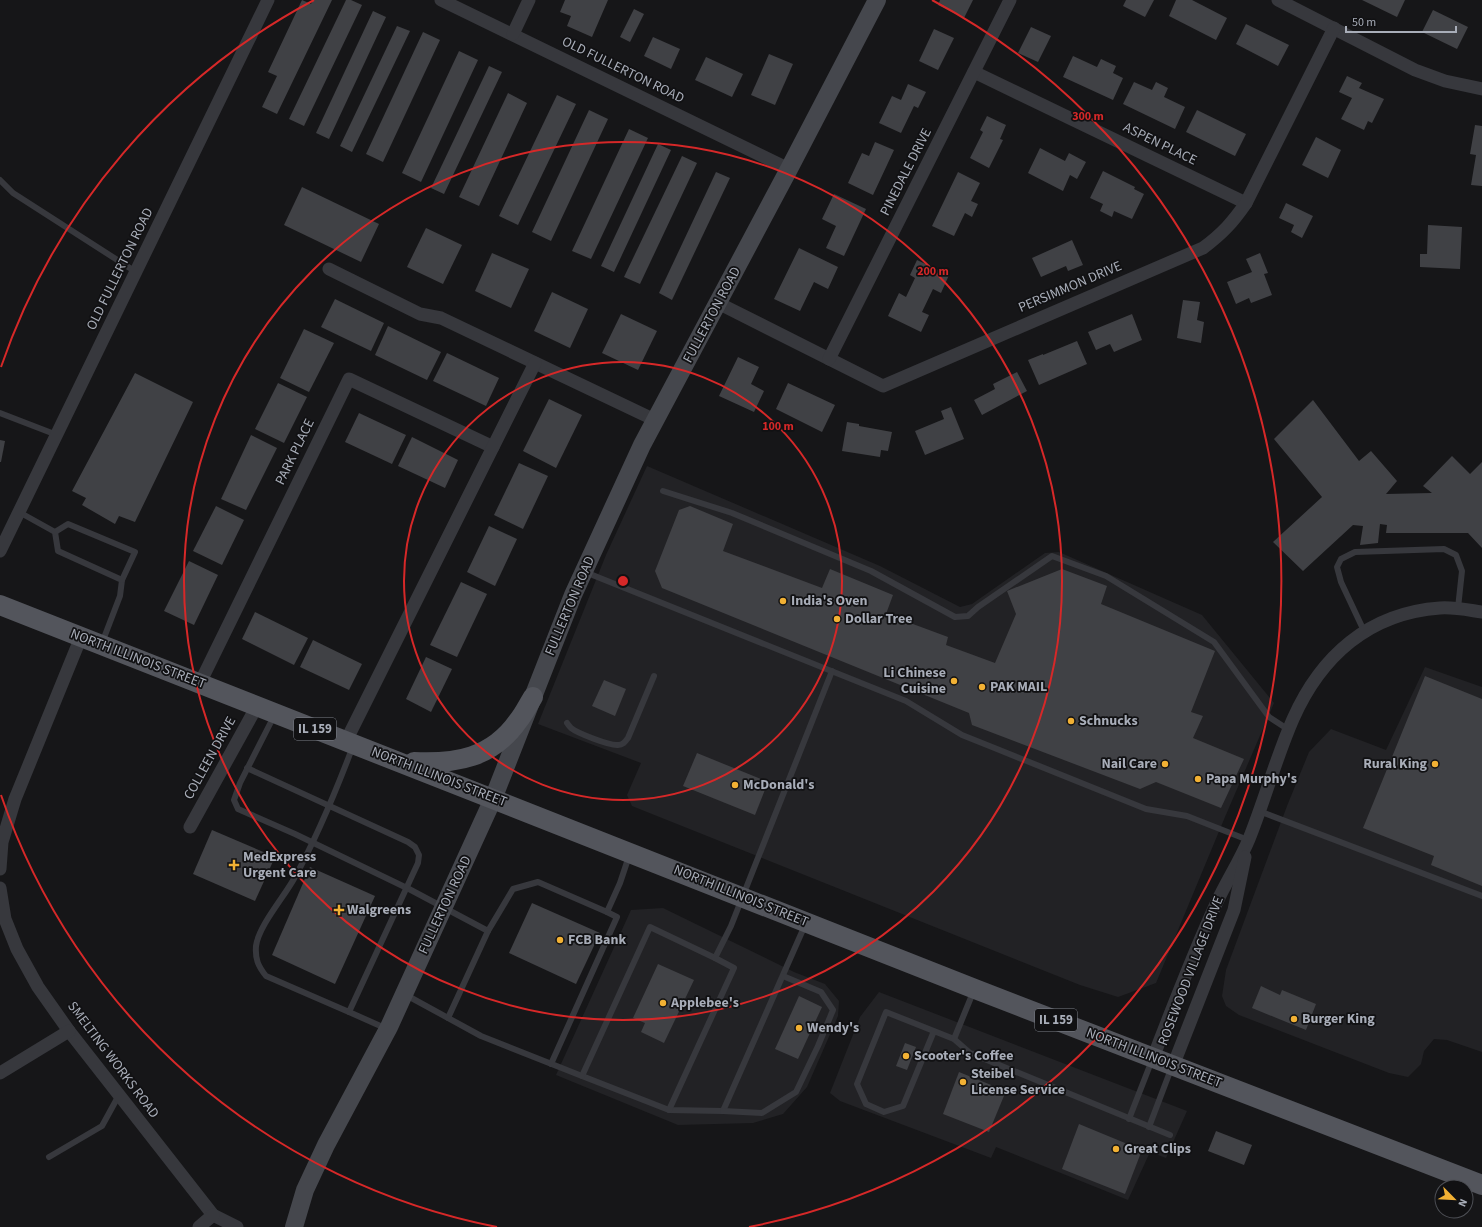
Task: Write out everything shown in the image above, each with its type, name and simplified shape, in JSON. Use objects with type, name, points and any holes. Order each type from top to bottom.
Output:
[{"type":"main road","name":"NORTH ILLINOIS STREET","points":[[0,605],[975,989],[1482,1185]]},
{"type":"main road","points":[[399,762],[436,764],[463,760],[482,753],[504,738],[518,722],[533,697]]},
{"type":"street","name":"OLD FULLERTON ROAD","points":[[0,551],[268,0]]},
{"type":"street","name":"OLD FULLERTON ROAD","points":[[441,0],[789,169]]},
{"type":"street","points":[[513,34],[529,0]]},
{"type":"street","name":"FULLERTON ROAD","points":[[294,1227],[305,1190],[320,1158],[388,1030],[494,799],[573,595],[628,475],[877,0]]},
{"type":"street","name":"PINEDALE DRIVE","points":[[829,359],[1010,0]]},
{"type":"street","points":[[1278,0],[1415,70],[1445,82],[1482,89]]},
{"type":"street","name":"PERSIMMON DRIVE","points":[[718,303],[883,386],[1203,248],[1217,238],[1232,223],[1246,203],[1334,28]]},
{"type":"street","name":"ASPEN PLACE","points":[[974,72],[1246,203]]},
{"type":"street","points":[[329,269],[420,314],[441,318],[656,420]]},
{"type":"street","points":[[350,742],[535,363]]},
{"type":"street","name":"PARK PLACE","points":[[200,683],[349,378],[493,447]]},
{"type":"street","name":"ROSEWOOD VILLAGE DRIVE","points":[[1153,1058],[1217,902],[1248,840],[1290,730],[1308,690],[1327,663],[1347,644],[1364,631],[1387,620],[1410,613],[1439,608],[1458,608],[1482,612]]},
{"type":"street","points":[[0,869],[2,842],[15,799],[81,637]]},
{"type":"street","name":"COLLEEN DRIVE","points":[[190,827],[257,706]]},
{"type":"street","name":"ROSEWOOD VILLAGE DRIVE","points":[[1173,1066],[1234,910],[1248,840]]},
{"type":"street","name":"SMELTING WORKS ROAD","points":[[0,888],[3,920],[38,987],[69,1031],[212,1215],[237,1227]]},
{"type":"street","points":[[0,1073],[69,1031]]},
{"type":"street","points":[[199,1227],[212,1215]]},
{"type":"lane","points":[[0,180],[13,193],[136,272]]},
{"type":"lane","points":[[0,413],[56,435]]},
{"type":"lane","points":[[663,491],[732,513],[871,571],[955,617],[968,616],[978,607],[1052,556],[1106,576],[1214,642],[1269,717],[1290,730]]},
{"type":"lane","points":[[19,512],[54,532],[58,551],[122,580]]},
{"type":"lane","points":[[54,532],[68,524],[135,552],[122,580],[120,596],[101,645]]},
{"type":"lane","points":[[1364,631],[1341,582],[1337,567],[1341,559],[1355,552],[1444,549],[1456,555],[1462,571],[1458,608]]},
{"type":"lane","points":[[584,572],[906,700],[962,735],[1146,809],[1187,816],[1248,840]]},
{"type":"lane","points":[[715,958],[731,926],[832,671]]},
{"type":"lane","points":[[567,723],[570,727],[577,731],[604,742],[616,745],[622,744],[628,738],[654,676]]},
{"type":"lane","points":[[275,713],[240,783],[234,800],[238,809],[312,842],[407,888],[488,931]]},
{"type":"lane","points":[[350,742],[330,806],[295,878],[272,912],[260,934],[256,945],[257,965],[266,976],[388,1030]]},
{"type":"lane","points":[[248,768],[408,842],[415,847],[419,855],[418,863],[407,888],[349,1012]]},
{"type":"lane","points":[[1259,811],[1482,896]]},
{"type":"lane","points":[[607,912],[631,853]]},
{"type":"lane","points":[[448,1018],[488,931],[513,889],[538,882],[607,912],[617,917],[551,1064]]},
{"type":"lane","points":[[723,1111],[806,922]]},
{"type":"lane","points":[[582,1076],[650,927],[734,968],[669,1110]]},
{"type":"lane","points":[[404,994],[480,1036],[669,1110],[762,1113],[796,1092],[833,1010],[821,992],[783,976]]},
{"type":"lane","points":[[954,1039],[975,989]]},
{"type":"lane","points":[[934,1031],[903,1106],[884,1112],[866,1104],[857,1084],[886,1012],[934,1031],[954,1039],[970,1053],[1170,1135]]},
{"type":"lane","points":[[1129,1119],[1153,1058]]},
{"type":"lane","points":[[1148,1127],[1173,1066]]},
{"type":"lane","points":[[49,1157],[102,1126],[119,1095]]},
{"type":"shaded area","points":[[647,466],[880,566],[960,607],[972,604],[1045,553],[1059,552],[1202,615],[1274,703],[1156,983],[1118,997],[1080,985],[632,806],[627,795],[641,763],[538,724],[606,555]]},
{"type":"shaded area","points":[[1425,667],[1482,687],[1482,1052],[1447,1040],[1434,1039],[1424,1051],[1421,1064],[1408,1077],[1389,1073],[1239,1015],[1226,1006],[1222,996],[1226,970],[1287,806],[1309,752],[1331,729],[1386,750]]},
{"type":"shaded area","points":[[663,908],[794,972],[825,984],[839,1001],[838,1016],[807,1087],[783,1114],[753,1123],[678,1125],[556,1075],[631,910]]},
{"type":"shaded area","points":[[879,992],[1187,1111],[1166,1158],[1150,1152],[1128,1200],[996,1147],[991,1158],[840,1101],[830,1093],[860,1017]]},
{"type":"building","points":[[302,0],[311,4],[313,0],[332,0],[277,114],[262,107],[277,76],[268,72]]},
{"type":"building","points":[[346,0],[351,0],[362,5],[304,126],[289,119]]},
{"type":"building","points":[[565,0],[608,0],[592,37],[567,26],[571,16],[560,12]]},
{"type":"building","points":[[940,0],[973,0],[964,18],[938,5]]},
{"type":"building","points":[[1126,0],[1154,0],[1145,17],[1123,6]]},
{"type":"building","points":[[1176,0],[1192,0],[1227,18],[1216,40],[1169,16]]},
{"type":"building","points":[[1362,0],[1405,0],[1397,17]]},
{"type":"building","points":[[634,9],[644,14],[630,42],[620,37]]},
{"type":"building","points":[[1433,10],[1468,27],[1457,49],[1422,32]]},
{"type":"building","points":[[373,11],[386,17],[329,139],[316,133]]},
{"type":"building","points":[[1246,24],[1289,45],[1278,66],[1236,44]]},
{"type":"building","points":[[397,26],[410,31],[352,152],[340,146]]},
{"type":"building","points":[[1031,27],[1051,36],[1038,62],[1018,53]]},
{"type":"building","points":[[934,29],[954,38],[938,70],[919,61]]},
{"type":"building","points":[[423,32],[440,40],[383,162],[366,154]]},
{"type":"building","points":[[653,37],[680,49],[671,69],[644,56]]},
{"type":"building","points":[[459,51],[478,60],[421,182],[402,173]]},
{"type":"building","points":[[769,54],[793,64],[775,105],[751,95]]},
{"type":"building","points":[[1073,56],[1097,67],[1101,59],[1116,66],[1113,73],[1123,78],[1113,100],[1063,77]]},
{"type":"building","points":[[706,57],[743,74],[732,97],[695,80]]},
{"type":"building","points":[[489,66],[502,72],[444,194],[431,188]]},
{"type":"building","points":[[1347,76],[1362,83],[1359,88],[1384,99],[1372,123],[1368,121],[1364,130],[1341,119],[1352,98],[1339,92]]},
{"type":"building","points":[[1134,82],[1152,90],[1156,82],[1168,88],[1164,97],[1185,107],[1175,129],[1123,104]]},
{"type":"building","points":[[908,84],[926,92],[918,108],[914,106],[901,133],[879,123],[892,96],[901,100]]},
{"type":"building","points":[[508,93],[527,103],[479,206],[459,197]]},
{"type":"building","points":[[557,95],[576,104],[518,225],[499,216]]},
{"type":"building","points":[[589,110],[608,119],[551,241],[532,232]]},
{"type":"building","points":[[1197,110],[1246,134],[1235,156],[1186,132]]},
{"type":"building","points":[[987,116],[1006,125],[1000,139],[1003,140],[989,168],[970,158],[983,132],[980,130]]},
{"type":"building","points":[[1475,125],[1482,126],[1482,186],[1471,185],[1476,155],[1470,154]]},
{"type":"building","points":[[629,129],[648,138],[591,259],[572,251]]},
{"type":"building","points":[[1316,137],[1341,150],[1328,178],[1302,165]]},
{"type":"building","points":[[875,142],[894,150],[873,195],[848,183],[862,153],[869,156]]},
{"type":"building","points":[[658,144],[671,150],[614,272],[601,266]]},
{"type":"building","points":[[1040,148],[1065,161],[1069,153],[1086,162],[1077,179],[1070,175],[1063,191],[1028,173]]},
{"type":"building","points":[[682,156],[697,163],[640,284],[624,277]]},
{"type":"building","points":[[1103,171],[1135,187],[1134,189],[1144,194],[1132,219],[1114,211],[1112,217],[1100,211],[1103,204],[1090,198]]},
{"type":"building","points":[[716,172],[730,178],[672,300],[659,293]]},
{"type":"building","points":[[958,172],[980,183],[971,201],[978,204],[972,217],[965,213],[954,236],[932,226]]},
{"type":"building","points":[[302,187],[379,224],[361,262],[284,225]]},
{"type":"building","points":[[834,194],[866,209],[844,256],[826,248],[836,226],[822,219]]},
{"type":"building","points":[[1286,203],[1313,216],[1302,238],[1291,232],[1294,225],[1279,218]]},
{"type":"building","points":[[1428,225],[1462,227],[1460,269],[1420,267],[1420,254],[1427,254]]},
{"type":"building","points":[[426,228],[462,245],[443,284],[407,267]]},
{"type":"building","points":[[1072,240],[1083,265],[1068,271],[1066,266],[1041,277],[1032,258]]},
{"type":"building","points":[[799,248],[838,267],[828,289],[814,282],[800,311],[774,299]]},
{"type":"building","points":[[492,253],[529,269],[511,308],[475,291]]},
{"type":"building","points":[[1260,253],[1268,273],[1264,274],[1272,295],[1251,303],[1249,298],[1236,304],[1227,282],[1252,272],[1246,259]]},
{"type":"building","points":[[917,260],[949,275],[941,293],[933,289],[922,312],[929,315],[921,332],[888,316],[899,293],[906,297],[915,278],[910,275]]},
{"type":"building","points":[[552,292],[588,309],[570,348],[534,331]]},
{"type":"building","points":[[335,299],[384,323],[371,351],[321,327]]},
{"type":"building","points":[[1183,300],[1200,302],[1197,320],[1204,322],[1201,343],[1177,338]]},
{"type":"building","points":[[621,314],[657,331],[638,370],[602,353]]},
{"type":"building","points":[[1132,314],[1142,340],[1114,352],[1110,344],[1096,350],[1088,332]]},
{"type":"building","points":[[388,326],[441,352],[427,380],[375,355]]},
{"type":"building","points":[[304,329],[334,343],[309,392],[280,378]]},
{"type":"building","points":[[1077,341],[1087,364],[1039,385],[1028,360]]},
{"type":"building","points":[[447,353],[499,378],[486,406],[433,381]]},
{"type":"building","points":[[738,357],[759,367],[751,384],[764,391],[754,412],[719,396]]},
{"type":"building","points":[[1017,372],[1027,391],[982,415],[974,400],[995,389],[993,384]]},
{"type":"building","points":[[135,373],[193,402],[135,522],[119,516],[115,524],[82,505],[86,498],[72,491]]},
{"type":"building","points":[[278,383],[307,397],[284,443],[255,429]]},
{"type":"building","points":[[788,383],[835,405],[822,432],[776,409]]},
{"type":"building","points":[[549,399],[582,415],[556,468],[523,451]]},
{"type":"building","points":[[1313,400],[1359,461],[1371,451],[1397,481],[1386,494],[1432,493],[1423,486],[1452,456],[1470,474],[1482,462],[1482,548],[1468,533],[1386,533],[1387,525],[1380,524],[1378,543],[1360,545],[1363,526],[1353,525],[1303,571],[1273,542],[1322,497],[1274,439]]},
{"type":"building","points":[[951,407],[964,439],[925,455],[915,431],[944,419],[941,411]]},
{"type":"building","points":[[359,413],[406,435],[392,464],[345,442]]},
{"type":"building","points":[[847,422],[859,424],[859,426],[892,432],[888,451],[881,450],[880,457],[842,451]]},
{"type":"building","points":[[251,435],[277,448],[246,510],[221,499]]},
{"type":"building","points":[[412,437],[458,460],[445,488],[398,466]]},
{"type":"building","points":[[0,440],[5,441],[1,462],[0,462]]},
{"type":"building","points":[[519,463],[548,476],[523,529],[494,515]]},
{"type":"building","points":[[216,506],[244,520],[222,565],[193,551]]},
{"type":"building","points":[[690,506],[733,524],[723,551],[822,588],[830,569],[893,595],[886,614],[948,637],[946,645],[995,663],[1016,614],[1007,591],[1062,569],[1107,586],[1101,604],[1215,651],[1191,712],[1203,716],[1193,738],[1244,759],[1221,808],[1156,782],[1140,789],[972,725],[969,713],[662,588],[655,571],[679,510]]},
{"type":"building","points":[[489,526],[517,539],[495,586],[467,572]]},
{"type":"building","points":[[189,561],[218,575],[194,625],[164,611]]},
{"type":"building","points":[[461,582],[487,594],[457,657],[430,645]]},
{"type":"building","points":[[255,612],[308,638],[294,665],[242,639]]},
{"type":"building","points":[[313,640],[362,664],[349,690],[300,667]]},
{"type":"building","points":[[426,657],[452,669],[431,712],[406,699]]},
{"type":"building","name":"Rural King","points":[[1425,676],[1482,699],[1482,886],[1431,865],[1434,856],[1363,828]]},
{"type":"building","points":[[604,680],[626,689],[615,716],[592,706]]},
{"type":"building","points":[[697,753],[768,782],[755,815],[683,786]]},
{"type":"building","name":"MedExpress Urgent Care","points":[[212,830],[275,857],[255,901],[193,874]]},
{"type":"building","name":"Walgreens","points":[[310,867],[375,896],[335,984],[272,955]]},
{"type":"building","points":[[532,903],[600,933],[576,984],[509,953]]},
{"type":"building","points":[[658,964],[694,980],[664,1043],[641,1032],[645,1023],[633,1018]]},
{"type":"building","name":"Burger King","points":[[1261,986],[1280,995],[1282,990],[1316,1004],[1306,1030],[1252,1008]]},
{"type":"building","points":[[799,996],[822,1007],[798,1059],[775,1049]]},
{"type":"building","name":"Scooter's Coffee","points":[[905,1043],[916,1047],[907,1070],[896,1066]]},
{"type":"building","points":[[959,1072],[1006,1091],[989,1132],[943,1114]]},
{"type":"building","points":[[1079,1124],[1142,1150],[1125,1194],[1062,1169]]},
{"type":"building","points":[[1216,1131],[1252,1145],[1244,1165],[1208,1151]]},
{"type":"place","name":"India's Oven","points":[[783,601]]},
{"type":"place","name":"Dollar Tree","points":[[837,619]]},
{"type":"place","name":"Li Chinese Cuisine","points":[[954,681]]},
{"type":"place","name":"PAK MAIL","points":[[982,687]]},
{"type":"place","name":"Schnucks","points":[[1071,721]]},
{"type":"place","name":"Nail Care","points":[[1165,764]]},
{"type":"place","name":"Rural King","points":[[1435,764]]},
{"type":"place","name":"Papa Murphy's","points":[[1198,779]]},
{"type":"place","name":"McDonald's","points":[[735,785]]},
{"type":"place","name":"MedExpress Urgent Care","points":[[234,865]]},
{"type":"place","name":"Walgreens","points":[[339,910]]},
{"type":"place","name":"FCB Bank","points":[[560,940]]},
{"type":"place","name":"Applebee's","points":[[663,1003]]},
{"type":"place","name":"Burger King","points":[[1294,1019]]},
{"type":"place","name":"Wendy's","points":[[799,1028]]},
{"type":"place","name":"Scooter's Coffee","points":[[906,1056]]},
{"type":"place","name":"Steibel License Service","points":[[963,1082]]},
{"type":"place","name":"Great Clips","points":[[1116,1149]]}]
